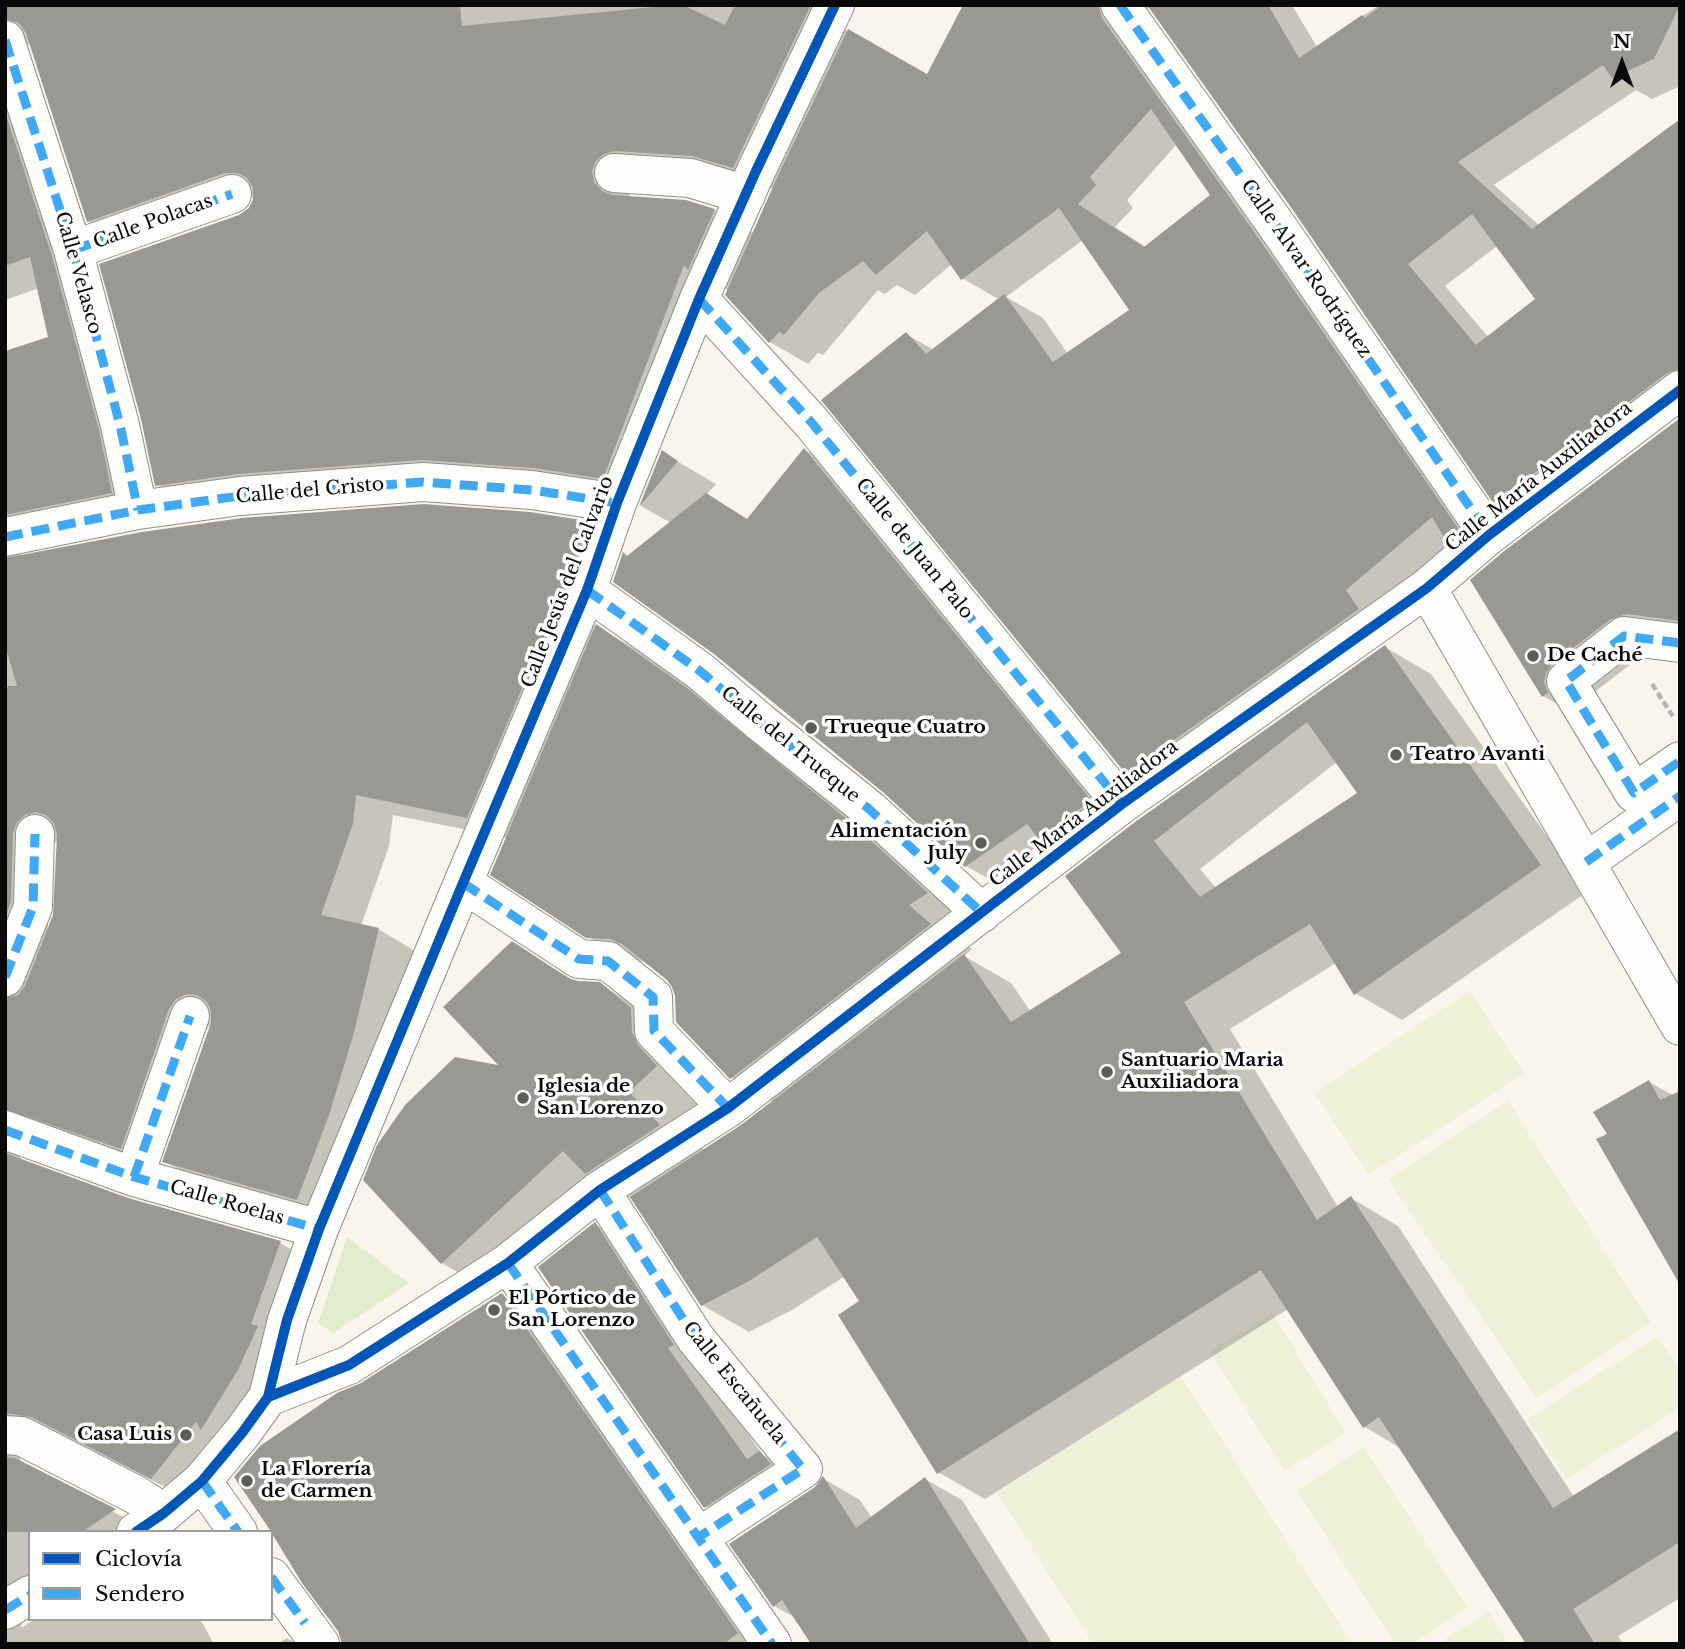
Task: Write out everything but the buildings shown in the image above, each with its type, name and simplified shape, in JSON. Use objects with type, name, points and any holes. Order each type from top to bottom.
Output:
[{"type":"street","name":"Calle Jesús del Calvario","points":[[268,1397],[287,1320],[319,1229],[587,590],[617,503],[699,299],[835,5]]},
{"type":"street","name":"Calle Alvar Rodríguez","points":[[1120,5],[1277,226],[1489,535]]},
{"type":"street","name":"Calle Velasco","points":[[5,40],[73,250],[120,425],[138,510]]},
{"type":"street","points":[[614,173],[690,178],[746,195]]},
{"type":"street","name":"Calle Polacas","points":[[73,250],[232,194]]},
{"type":"street","name":"Calle de Juan Palo","points":[[699,299],[812,423],[1122,804]]},
{"type":"street","name":"Calle María Auxiliadora","points":[[268,1397],[349,1365],[508,1263],[600,1190],[728,1108],[1122,804],[1427,588],[1489,535],[1680,390]]},
{"type":"street","name":"Calle del Cristo","points":[[5,537],[138,510],[240,496],[423,482],[532,490],[617,503]]},
{"type":"street","points":[[1427,588],[1680,1026]]},
{"type":"street","name":"Calle del Trueque","points":[[587,590],[700,671],[869,809],[982,913]]},
{"type":"street","points":[[1680,643],[1624,636],[1566,681],[1634,793],[1680,761]]},
{"type":"street","points":[[1586,862],[1680,796]]},
{"type":"street","points":[[5,977],[33,907],[35,834]]},
{"type":"street","points":[[463,883],[579,959],[608,961],[653,997],[654,1031],[728,1108]]},
{"type":"street","points":[[134,1177],[190,1016]]},
{"type":"street","name":"Calle Roelas","points":[[5,1130],[134,1177],[319,1229]]},
{"type":"street","name":"Calle Escañuela","points":[[600,1190],[696,1339],[803,1469],[699,1537]]},
{"type":"street","points":[[508,1263],[772,1644]]},
{"type":"street","points":[[5,1435],[21,1436],[136,1495],[150,1522],[202,1481],[268,1397]]},
{"type":"street","points":[[202,1481],[237,1530]]},
{"type":"street","points":[[273,1580],[320,1644]]},
{"type":"street","points":[[5,1610],[28,1596]]},
{"type":"green space","points":[[1470,991],[1524,1073],[1369,1175],[1315,1093]]},
{"type":"green space","points":[[1508,1101],[1651,1323],[1536,1398],[1388,1179]]},
{"type":"green space","points":[[347,1237],[409,1283],[333,1333],[318,1323]]},
{"type":"green space","points":[[1272,1313],[1346,1433],[1284,1471],[1210,1351]]},
{"type":"green space","points":[[1657,1337],[1680,1371],[1680,1408],[1567,1479],[1527,1419]]},
{"type":"green space","points":[[1181,1376],[1352,1644],[1093,1644],[997,1493]]},
{"type":"green space","points":[[1364,1447],[1468,1608],[1411,1644],[1395,1644],[1297,1491]]},
{"type":"green space","points":[[1488,1611],[1509,1644],[1438,1644]]},
{"type":"marked path","points":[[1120,5],[1277,226],[1489,535]]},
{"type":"marked path","points":[[5,40],[73,250],[120,425],[138,510]]},
{"type":"marked path","points":[[73,250],[232,194]]},
{"type":"marked path","points":[[699,299],[812,423],[1122,804]]},
{"type":"marked path","points":[[5,537],[138,510],[240,496],[423,482],[532,490],[617,503]]},
{"type":"marked path","points":[[587,590],[700,671],[869,809],[982,913]]},
{"type":"marked path","points":[[1680,643],[1624,636],[1566,681],[1634,793],[1680,761]]},
{"type":"marked path","points":[[1586,862],[1680,796]]},
{"type":"marked path","points":[[5,977],[33,907],[35,834]]},
{"type":"marked path","points":[[463,883],[579,959],[608,961],[653,997],[654,1031],[728,1108]]},
{"type":"marked path","points":[[134,1177],[190,1016]]},
{"type":"marked path","points":[[5,1130],[134,1177],[319,1229]]},
{"type":"marked path","points":[[600,1190],[696,1339],[803,1469],[699,1537]]},
{"type":"marked path","points":[[508,1263],[772,1644]]},
{"type":"marked path","points":[[202,1481],[237,1530]]},
{"type":"marked path","points":[[273,1580],[305,1623]]},
{"type":"marked path","points":[[5,1610],[28,1596]]},
{"type":"cycle path","points":[[139,1530],[202,1481],[268,1397],[287,1320],[319,1229],[587,590],[617,503],[699,299],[835,5]]},
{"type":"cycle path","points":[[268,1397],[349,1365],[508,1263],[600,1190],[728,1108],[1122,804],[1427,588],[1489,535],[1680,390]]},
{"type":"place","name":"De Caché","points":[[1533,656]]},
{"type":"place","name":"Trueque Cuatro","points":[[811,728]]},
{"type":"place","name":"Teatro Avanti","points":[[1396,755]]},
{"type":"place","name":"Alimentación July","points":[[981,843]]},
{"type":"place","name":"Santuario Maria Auxiliadora","points":[[1107,1072]]},
{"type":"place","name":"Iglesia de San Lorenzo","points":[[523,1098]]},
{"type":"place","name":"El Pórtico de San Lorenzo","points":[[494,1310]]},
{"type":"place","name":"Casa Luis","points":[[186,1435]]},
{"type":"place","name":"La Florería de Carmen","points":[[247,1481]]}]
